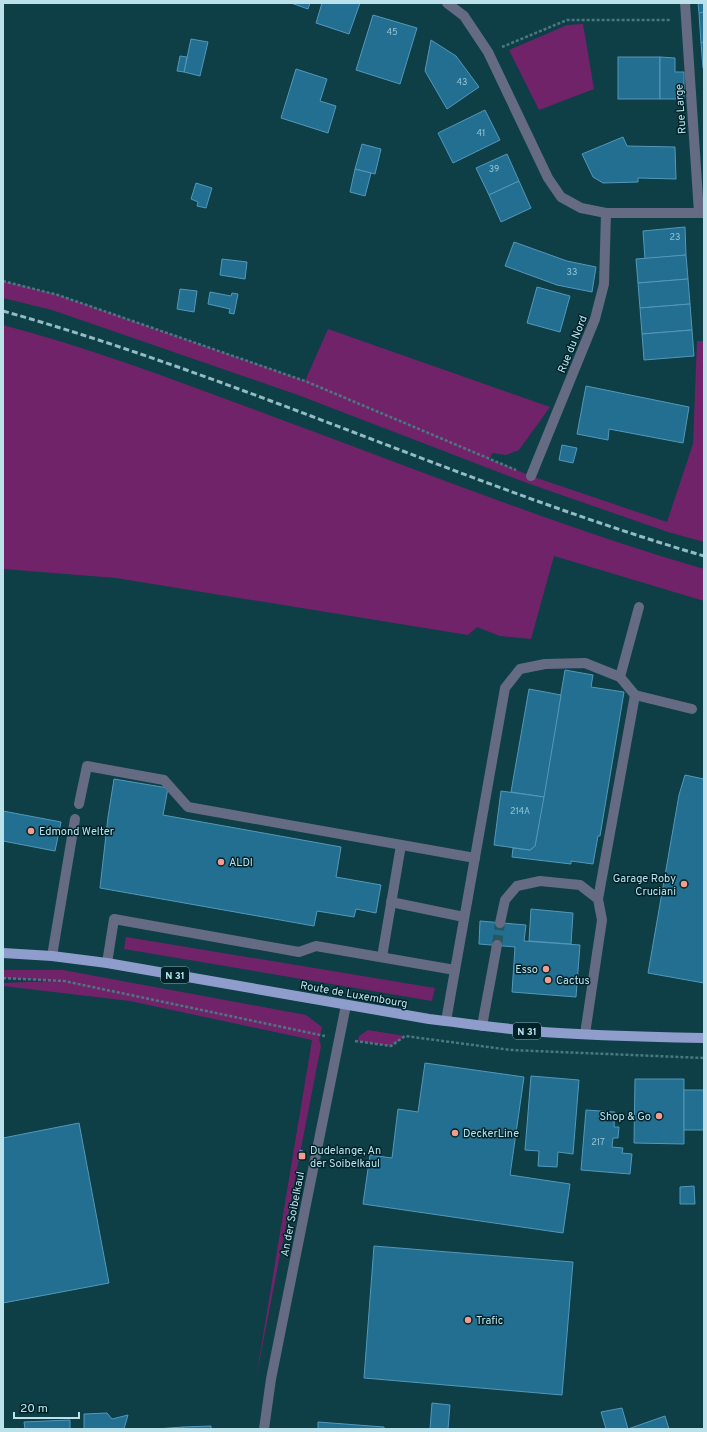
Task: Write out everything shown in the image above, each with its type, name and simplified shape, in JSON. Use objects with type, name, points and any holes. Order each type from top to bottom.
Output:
[{"type":"main road","name":"Route de Luxembourg","points":[[3,953],[52,956],[107,963],[346,1005],[482,1026],[585,1034],[704,1038]]},
{"type":"street","points":[[446,3],[464,16],[488,52],[548,178],[561,197],[581,208],[606,213],[701,213]]},
{"type":"street","name":"Rue Large","points":[[685,3],[701,213]]},
{"type":"street","name":"Rue du Nord","points":[[531,476],[595,319],[604,284],[606,213]]},
{"type":"street","points":[[620,677],[639,607]]},
{"type":"street","points":[[446,1021],[505,688],[520,669],[545,664],[585,663],[620,677],[636,695],[692,709]]},
{"type":"street","points":[[585,1034],[602,920],[598,899],[636,695]]},
{"type":"street","points":[[79,804],[87,766],[164,780],[188,807],[475,858]]},
{"type":"street","points":[[52,956],[75,819]]},
{"type":"street","points":[[382,957],[401,845]]},
{"type":"street","points":[[500,923],[505,900],[517,886],[540,881],[580,885],[598,899]]},
{"type":"street","points":[[391,902],[464,917]]},
{"type":"street","points":[[107,963],[114,919],[299,952],[316,946],[455,970]]},
{"type":"street","points":[[482,1026],[497,945]]},
{"type":"street","name":"An der Soibelkaul","points":[[264,1429],[271,1379],[346,1005]]},
{"type":"path","points":[[488,52],[567,20],[686,20]]},
{"type":"path","points":[[3,282],[58,295],[305,381],[531,476]]},
{"type":"path","points":[[3,978],[64,982],[339,1039],[391,1046],[405,1036],[511,1050],[704,1058]]},
{"type":"shaded area","points":[[583,24],[594,89],[539,110],[509,50],[567,25]]},
{"type":"shaded area","points":[[3,281],[58,295],[305,381],[328,329],[550,407],[519,450],[506,455],[492,453],[490,459],[531,476],[667,522],[693,444],[697,341],[704,341],[704,542],[668,532],[527,483],[298,395],[52,310],[3,298]]},
{"type":"shaded area","points":[[3,325],[66,343],[128,364],[532,513],[589,533],[704,569],[704,601],[554,556],[531,639],[500,636],[477,627],[468,635],[116,578],[3,569]]},
{"type":"shaded area","points":[[126,937],[435,988],[432,1001],[124,949]]},
{"type":"shaded area","points":[[3,970],[63,970],[306,1015],[322,1027],[319,1039],[321,1046],[256,1378],[312,1040],[130,1001],[3,986],[3,983],[57,981],[3,978]]},
{"type":"shaded area","points":[[368,1030],[405,1036],[391,1046],[358,1041],[359,1036]]},
{"type":"building","points":[[291,3],[310,3],[308,9]]},
{"type":"building","points":[[322,3],[360,3],[349,34],[316,23]]},
{"type":"building","points":[[698,3],[704,3],[704,12],[699,13]]},
{"type":"building","points":[[704,12],[704,42],[701,43],[699,13]]},
{"type":"building","points":[[373,15],[417,28],[400,84],[356,70]]},
{"type":"building","points":[[191,39],[208,42],[200,76],[184,72]]},
{"type":"building","points":[[431,40],[456,56],[479,87],[447,109],[425,71]]},
{"type":"building","points":[[704,42],[704,68],[703,68],[701,43]]},
{"type":"building","points":[[180,56],[187,57],[184,72],[177,71]]},
{"type":"building","points":[[618,57],[660,57],[660,99],[618,99]]},
{"type":"building","points":[[660,57],[675,58],[675,72],[684,72],[684,99],[660,99]]},
{"type":"building","points":[[296,69],[327,79],[320,101],[336,106],[328,133],[281,118]]},
{"type":"building","points":[[485,110],[500,140],[453,163],[438,133]]},
{"type":"building","points":[[623,137],[627,146],[675,147],[676,179],[638,178],[638,182],[603,183],[593,177],[582,154]]},
{"type":"building","points":[[362,144],[381,149],[375,174],[355,169]]},
{"type":"building","points":[[507,154],[519,181],[489,195],[476,168]]},
{"type":"building","points":[[355,169],[371,173],[365,196],[350,192]]},
{"type":"building","points":[[519,181],[531,208],[501,222],[489,195]]},
{"type":"building","points":[[196,183],[212,188],[206,208],[197,206],[198,202],[191,199]]},
{"type":"building","points":[[685,227],[686,255],[645,259],[643,231]]},
{"type":"building","points":[[514,242],[567,261],[596,267],[592,292],[557,285],[505,266]]},
{"type":"building","points":[[686,255],[688,279],[638,283],[636,259]]},
{"type":"building","points":[[222,259],[247,262],[245,279],[220,275]]},
{"type":"building","points":[[688,279],[690,304],[640,308],[638,283]]},
{"type":"building","points":[[537,287],[570,296],[560,332],[527,323]]},
{"type":"building","points":[[180,289],[197,291],[194,312],[177,309]]},
{"type":"building","points":[[210,292],[231,296],[232,293],[238,294],[234,314],[229,313],[230,309],[208,304]]},
{"type":"building","points":[[690,304],[692,330],[642,334],[640,308]]},
{"type":"building","points":[[692,330],[694,356],[644,360],[642,334]]},
{"type":"building","points":[[586,386],[689,407],[683,443],[609,429],[608,440],[577,434]]},
{"type":"building","points":[[562,445],[577,448],[573,463],[559,460]]},
{"type":"building","points":[[565,670],[593,675],[591,687],[624,692],[600,836],[598,836],[593,864],[571,861],[571,864],[512,857],[513,848],[530,850],[535,846]]},
{"type":"building","points":[[529,689],[561,695],[544,797],[511,792]]},
{"type":"building","name":"Garage Roby Cruciani","points":[[685,775],[704,779],[704,983],[648,973],[679,795]]},
{"type":"building","name":"ALDI","points":[[114,779],[168,788],[163,815],[341,847],[336,877],[381,885],[376,913],[356,909],[354,917],[317,911],[314,926],[100,888]]},
{"type":"building","points":[[501,791],[544,797],[535,846],[530,850],[494,845]]},
{"type":"building","name":"Edmond Welter","points":[[3,811],[61,822],[55,851],[3,841]]},
{"type":"building","points":[[531,909],[573,913],[571,944],[529,941]]},
{"type":"building","name":"Esso","points":[[480,921],[526,925],[524,941],[580,945],[576,997],[512,992],[515,947],[479,944]]},
{"type":"building","name":"DeckerLine","points":[[425,1063],[524,1077],[510,1175],[570,1184],[563,1233],[363,1204],[370,1155],[392,1158],[398,1109],[418,1112]]},
{"type":"building","points":[[531,1076],[579,1080],[573,1154],[558,1152],[557,1167],[538,1166],[539,1151],[525,1150]]},
{"type":"building","name":"Shop & Go","points":[[635,1079],[684,1079],[684,1144],[634,1143]]},
{"type":"building","points":[[684,1090],[704,1090],[704,1130],[684,1130]]},
{"type":"building","points":[[586,1110],[615,1112],[614,1127],[619,1127],[618,1138],[613,1138],[612,1147],[623,1148],[622,1153],[632,1154],[630,1174],[581,1170]]},
{"type":"building","points":[[79,1123],[109,1283],[3,1303],[3,1138]]},
{"type":"building","points":[[300,1150],[303,1151],[301,1160],[298,1160]]},
{"type":"building","points":[[694,1186],[695,1204],[680,1204],[680,1187]]},
{"type":"building","name":"Trafic","points":[[374,1246],[573,1262],[562,1395],[364,1378]]},
{"type":"building","points":[[432,1403],[450,1405],[448,1429],[430,1429]]},
{"type":"building","points":[[622,1408],[628,1429],[606,1429],[601,1412]]},
{"type":"building","points":[[107,1413],[112,1419],[128,1415],[124,1429],[84,1429],[84,1414]]},
{"type":"building","points":[[665,1416],[669,1429],[628,1429]]},
{"type":"building","points":[[70,1420],[70,1429],[25,1429],[24,1422]]},
{"type":"building","points":[[318,1422],[384,1427],[384,1429],[318,1429]]},
{"type":"building","points":[[211,1426],[211,1429],[183,1429],[183,1427]]},
{"type":"building","points":[[183,1427],[183,1429],[156,1429]]},
{"type":"tunnel","points":[[497,945],[500,923]]},
{"type":"railway","points":[[3,311],[92,338],[180,368],[528,498],[615,528],[704,556]]},
{"type":"place","name":"Edmond Welter","points":[[31,831]]},
{"type":"place","name":"ALDI","points":[[221,862]]},
{"type":"place","name":"Garage Roby Cruciani","points":[[684,884]]},
{"type":"place","name":"Esso","points":[[546,969]]},
{"type":"place","name":"Cactus","points":[[548,980]]},
{"type":"place","name":"Shop & Go","points":[[659,1116]]},
{"type":"place","name":"DeckerLine","points":[[455,1133]]},
{"type":"place","name":"Dudelange, An der Soibelkaul","points":[[302,1156]]},
{"type":"place","name":"Trafic","points":[[468,1320]]}]
